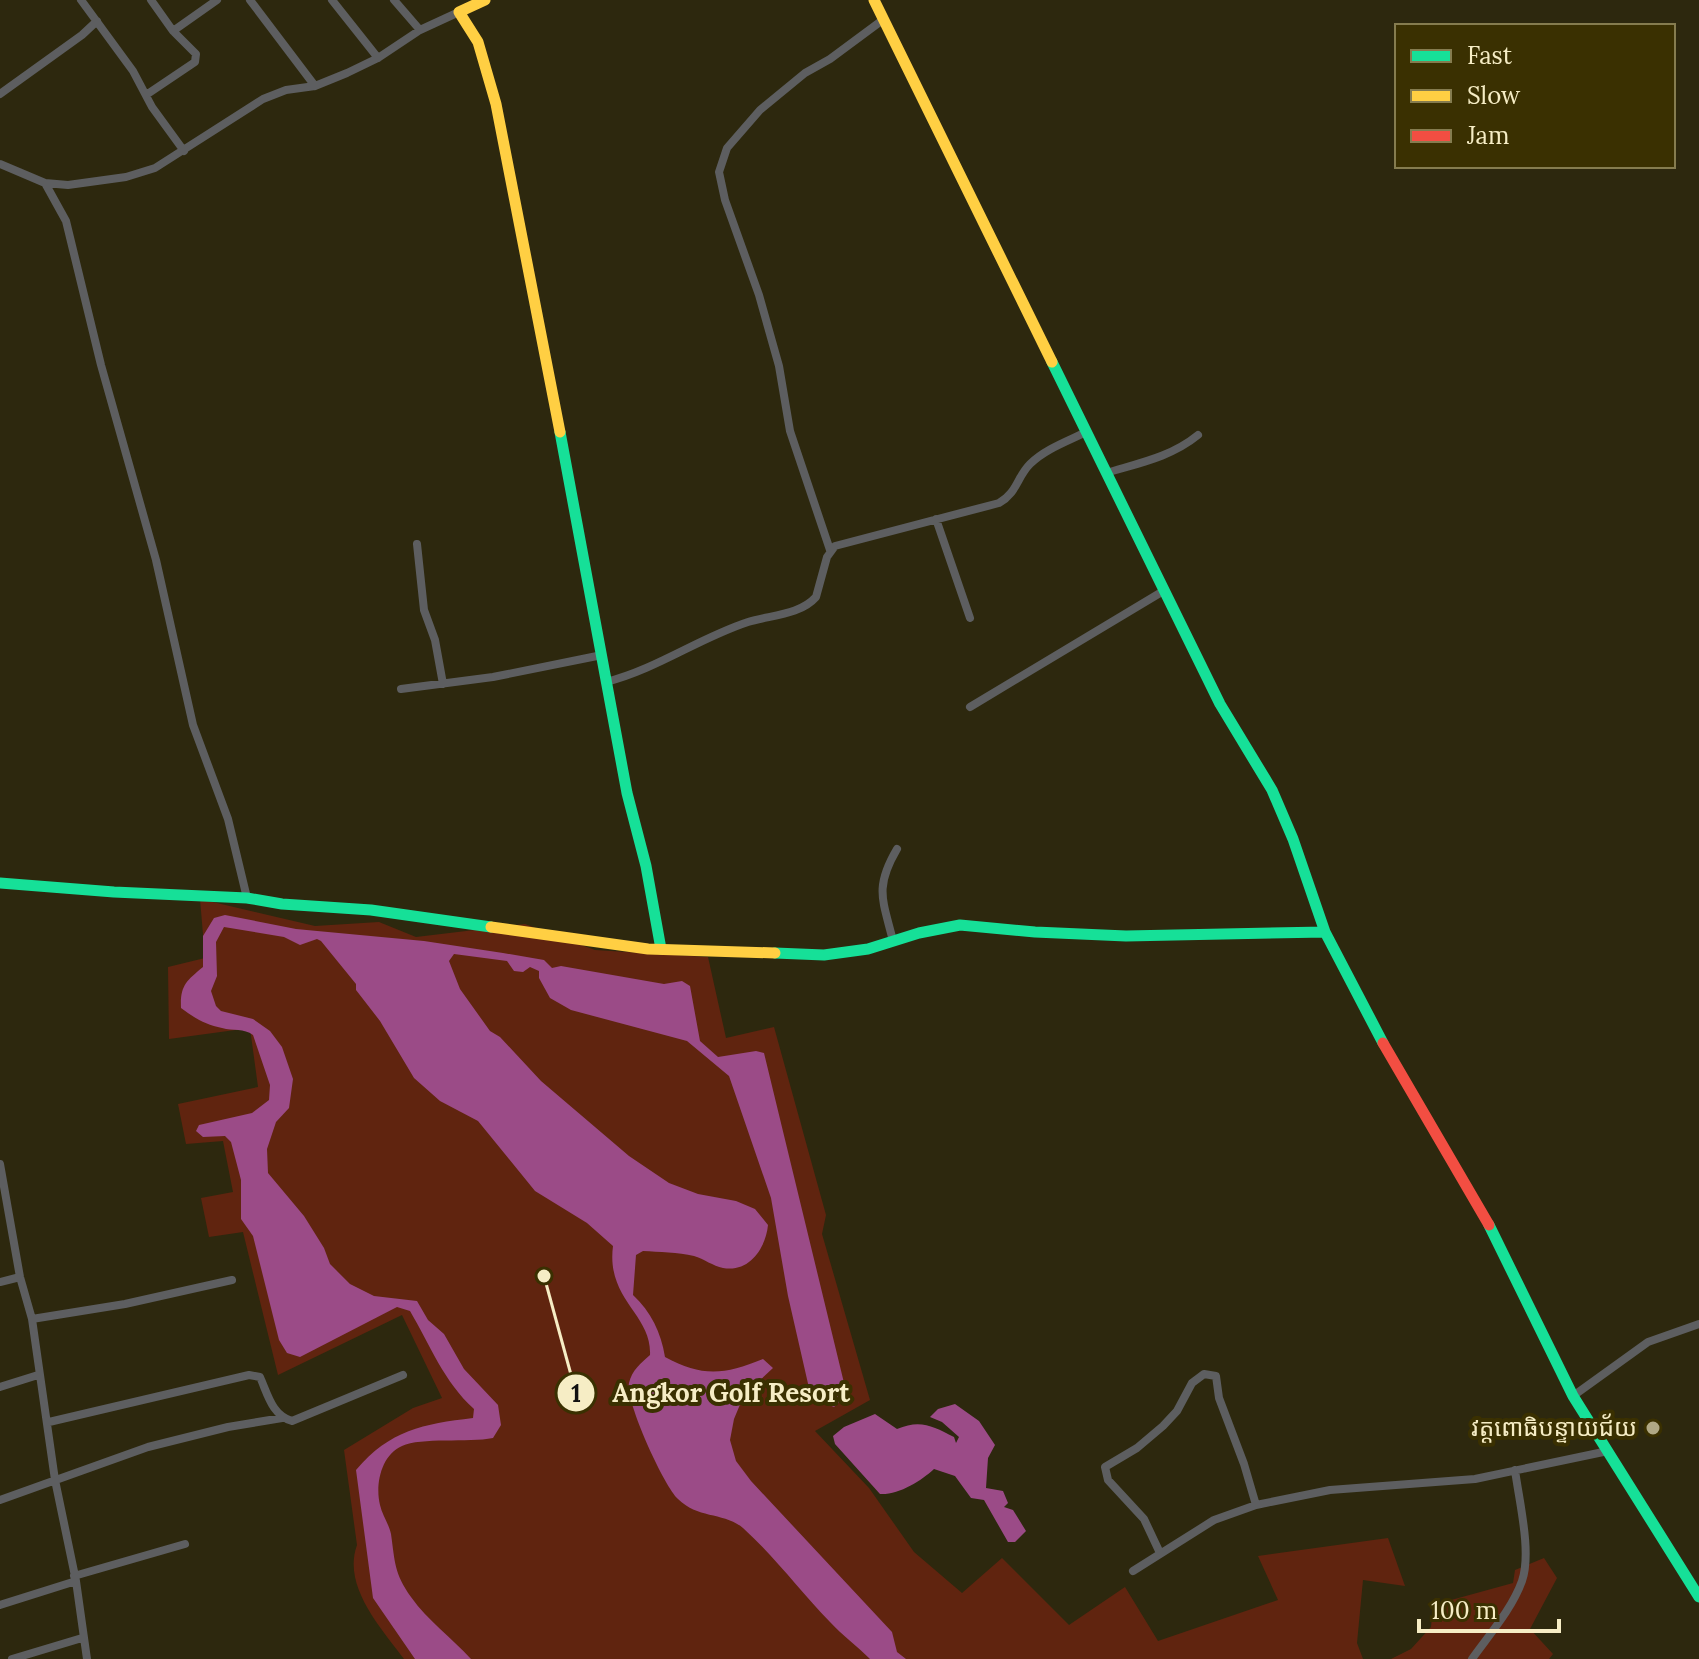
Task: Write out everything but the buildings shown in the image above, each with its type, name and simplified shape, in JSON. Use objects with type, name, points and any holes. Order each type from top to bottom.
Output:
[{"type":"street","points":[[81,0],[133,71],[184,151]]},
{"type":"street","points":[[146,95],[195,62],[196,54],[173,31],[151,0]]},
{"type":"street","points":[[173,31],[217,0]]},
{"type":"street","points":[[250,0],[315,86]]},
{"type":"street","points":[[332,0],[378,58]]},
{"type":"street","points":[[394,0],[420,30]]},
{"type":"street","points":[[874,0],[1220,704],[1272,790],[1293,839],[1325,932],[1372,1025],[1481,1208],[1573,1396],[1699,1597]]},
{"type":"street","points":[[0,164],[45,183],[68,185],[126,177],[155,168],[263,99],[286,90],[315,86],[378,58],[420,30],[476,2]]},
{"type":"street","points":[[459,12],[478,42],[496,104],[606,682],[661,949]]},
{"type":"street","points":[[606,682],[669,659],[711,636],[750,621],[798,610],[816,597],[830,550],[790,431],[779,366],[759,295],[725,200],[719,172],[727,148],[760,110],[805,73],[830,59],[884,19]]},
{"type":"street","points":[[0,94],[97,21]]},
{"type":"street","points":[[45,183],[66,221],[101,365],[156,560],[193,725],[228,819],[247,898]]},
{"type":"street","points":[[830,550],[846,541],[1007,499],[1032,462],[1086,432]]},
{"type":"street","points":[[1106,473],[1165,456],[1181,449],[1198,435]]},
{"type":"street","points":[[936,519],[970,618]]},
{"type":"street","points":[[417,544],[424,610],[435,640],[443,684]]},
{"type":"street","points":[[970,707],[1165,590]]},
{"type":"street","points":[[401,689],[602,655]]},
{"type":"street","points":[[893,941],[880,889],[883,875],[897,849]]},
{"type":"street","points":[[0,883],[247,898],[282,904],[371,910],[661,949],[824,955],[868,949],[919,933],[960,925],[1126,936],[1325,932]]},
{"type":"street","points":[[0,1164],[20,1277],[32,1319],[38,1375],[49,1422],[55,1480],[75,1578],[87,1659]]},
{"type":"street","points":[[0,1282],[20,1277]]},
{"type":"street","points":[[32,1319],[125,1304],[232,1280]]},
{"type":"street","points":[[1573,1396],[1648,1342],[1699,1324]]},
{"type":"street","points":[[1160,1553],[1144,1519],[1108,1480],[1105,1467],[1137,1448],[1163,1426],[1177,1411],[1192,1383],[1204,1374],[1216,1376],[1218,1381],[1219,1398],[1256,1505]]},
{"type":"street","points":[[0,1387],[38,1375]]},
{"type":"street","points":[[49,1422],[249,1375],[260,1377],[275,1411],[282,1418]]},
{"type":"street","points":[[0,1500],[148,1447],[228,1427],[282,1418],[292,1421],[403,1375]]},
{"type":"street","points":[[1133,1571],[1214,1520],[1256,1505],[1330,1490],[1475,1479],[1608,1451]]},
{"type":"street","points":[[1472,1659],[1507,1609],[1522,1581],[1525,1548],[1515,1470]]},
{"type":"street","points":[[0,1605],[185,1544]]},
{"type":"street","points":[[12,1659],[82,1638]]},
{"type":"shaded area","points":[[200,899],[315,926],[379,922],[416,937],[525,924],[595,950],[708,957],[726,1038],[774,1027],[826,1215],[822,1234],[870,1400],[815,1431],[869,1488],[914,1552],[962,1593],[1002,1558],[1069,1625],[1125,1587],[1158,1641],[1278,1600],[1258,1556],[1388,1538],[1405,1586],[1363,1580],[1357,1643],[1363,1659],[404,1659],[375,1620],[359,1591],[354,1560],[357,1545],[344,1450],[413,1408],[442,1398],[402,1315],[278,1375],[243,1232],[209,1237],[201,1198],[233,1192],[223,1141],[186,1144],[178,1104],[258,1087],[250,1028],[169,1039],[168,967],[205,958]]},
{"type":"shaded area","points":[[225,915],[296,929],[424,941],[503,953],[544,960],[552,968],[561,966],[664,984],[682,981],[690,986],[700,1041],[718,1057],[756,1051],[764,1053],[845,1387],[843,1399],[834,1407],[815,1399],[809,1388],[788,1296],[771,1198],[729,1076],[687,1041],[571,1010],[550,998],[539,978],[539,971],[530,967],[523,972],[514,971],[507,961],[454,954],[449,961],[460,989],[490,1031],[500,1037],[541,1081],[629,1156],[669,1183],[755,1209],[768,1225],[764,1242],[755,1257],[733,1268],[719,1267],[688,1255],[643,1251],[636,1255],[633,1295],[654,1323],[665,1357],[702,1371],[725,1371],[763,1359],[773,1368],[744,1395],[734,1419],[730,1440],[736,1461],[892,1632],[897,1652],[906,1659],[870,1659],[835,1627],[743,1528],[694,1510],[672,1491],[647,1443],[629,1393],[632,1374],[650,1355],[649,1341],[616,1280],[613,1246],[587,1223],[535,1191],[478,1121],[440,1101],[414,1078],[380,1021],[356,990],[356,984],[321,941],[317,939],[300,945],[284,937],[224,927],[216,942],[217,976],[211,991],[216,1006],[221,1011],[253,1019],[270,1031],[282,1047],[293,1079],[289,1108],[276,1122],[267,1149],[268,1173],[304,1216],[330,1264],[350,1284],[374,1296],[417,1301],[428,1320],[444,1334],[464,1369],[498,1405],[501,1425],[493,1438],[410,1443],[395,1450],[381,1471],[378,1489],[380,1505],[390,1530],[401,1581],[425,1614],[471,1659],[415,1659],[373,1598],[356,1470],[382,1446],[408,1431],[473,1418],[474,1409],[446,1375],[410,1311],[397,1307],[300,1357],[287,1353],[279,1340],[253,1236],[241,1219],[241,1180],[231,1142],[225,1136],[203,1137],[196,1131],[199,1125],[252,1113],[269,1100],[270,1085],[253,1035],[211,1025],[181,1008],[185,984],[203,967],[203,936],[214,918]]},
{"type":"shaded area","points":[[955,1404],[979,1421],[995,1445],[988,1458],[986,1488],[1003,1491],[1008,1503],[1004,1507],[1013,1510],[1026,1531],[1015,1542],[1008,1542],[984,1500],[971,1498],[955,1476],[934,1469],[909,1486],[880,1494],[835,1444],[833,1436],[844,1427],[875,1414],[897,1429],[913,1424],[933,1427],[954,1437],[956,1443],[959,1437],[942,1422],[930,1417],[938,1409]]},
{"type":"shaded area","points":[[1544,1558],[1557,1578],[1530,1629],[1553,1654],[1549,1659],[1391,1659],[1411,1649],[1431,1627],[1433,1605],[1513,1583],[1515,1570]]},
{"type":"traffic: fast","points":[[1052,362],[1220,704],[1272,790],[1293,839],[1325,932],[1383,1043]]},
{"type":"traffic: fast","points":[[560,432],[627,793],[646,866],[661,949]]},
{"type":"traffic: fast","points":[[0,883],[247,898],[282,904],[371,910],[491,927]]},
{"type":"traffic: fast","points":[[775,953],[824,955],[868,949],[919,933],[960,925],[1126,936],[1325,932]]},
{"type":"traffic: fast","points":[[1489,1225],[1573,1396],[1699,1597]]},
{"type":"traffic: slow","points":[[485,0],[459,12],[478,42],[496,104],[560,432]]},
{"type":"traffic: slow","points":[[874,0],[1052,362]]},
{"type":"traffic: slow","points":[[491,927],[648,949],[775,953]]},
{"type":"traffic: jam","points":[[1383,1043],[1489,1225]]},
{"type":"place","name":"Angkor Golf Resort","points":[[544,1276]]},
{"type":"place","name":"វត្តពោធិបន្ទាយជ័យ","points":[[1653,1428]]}]
